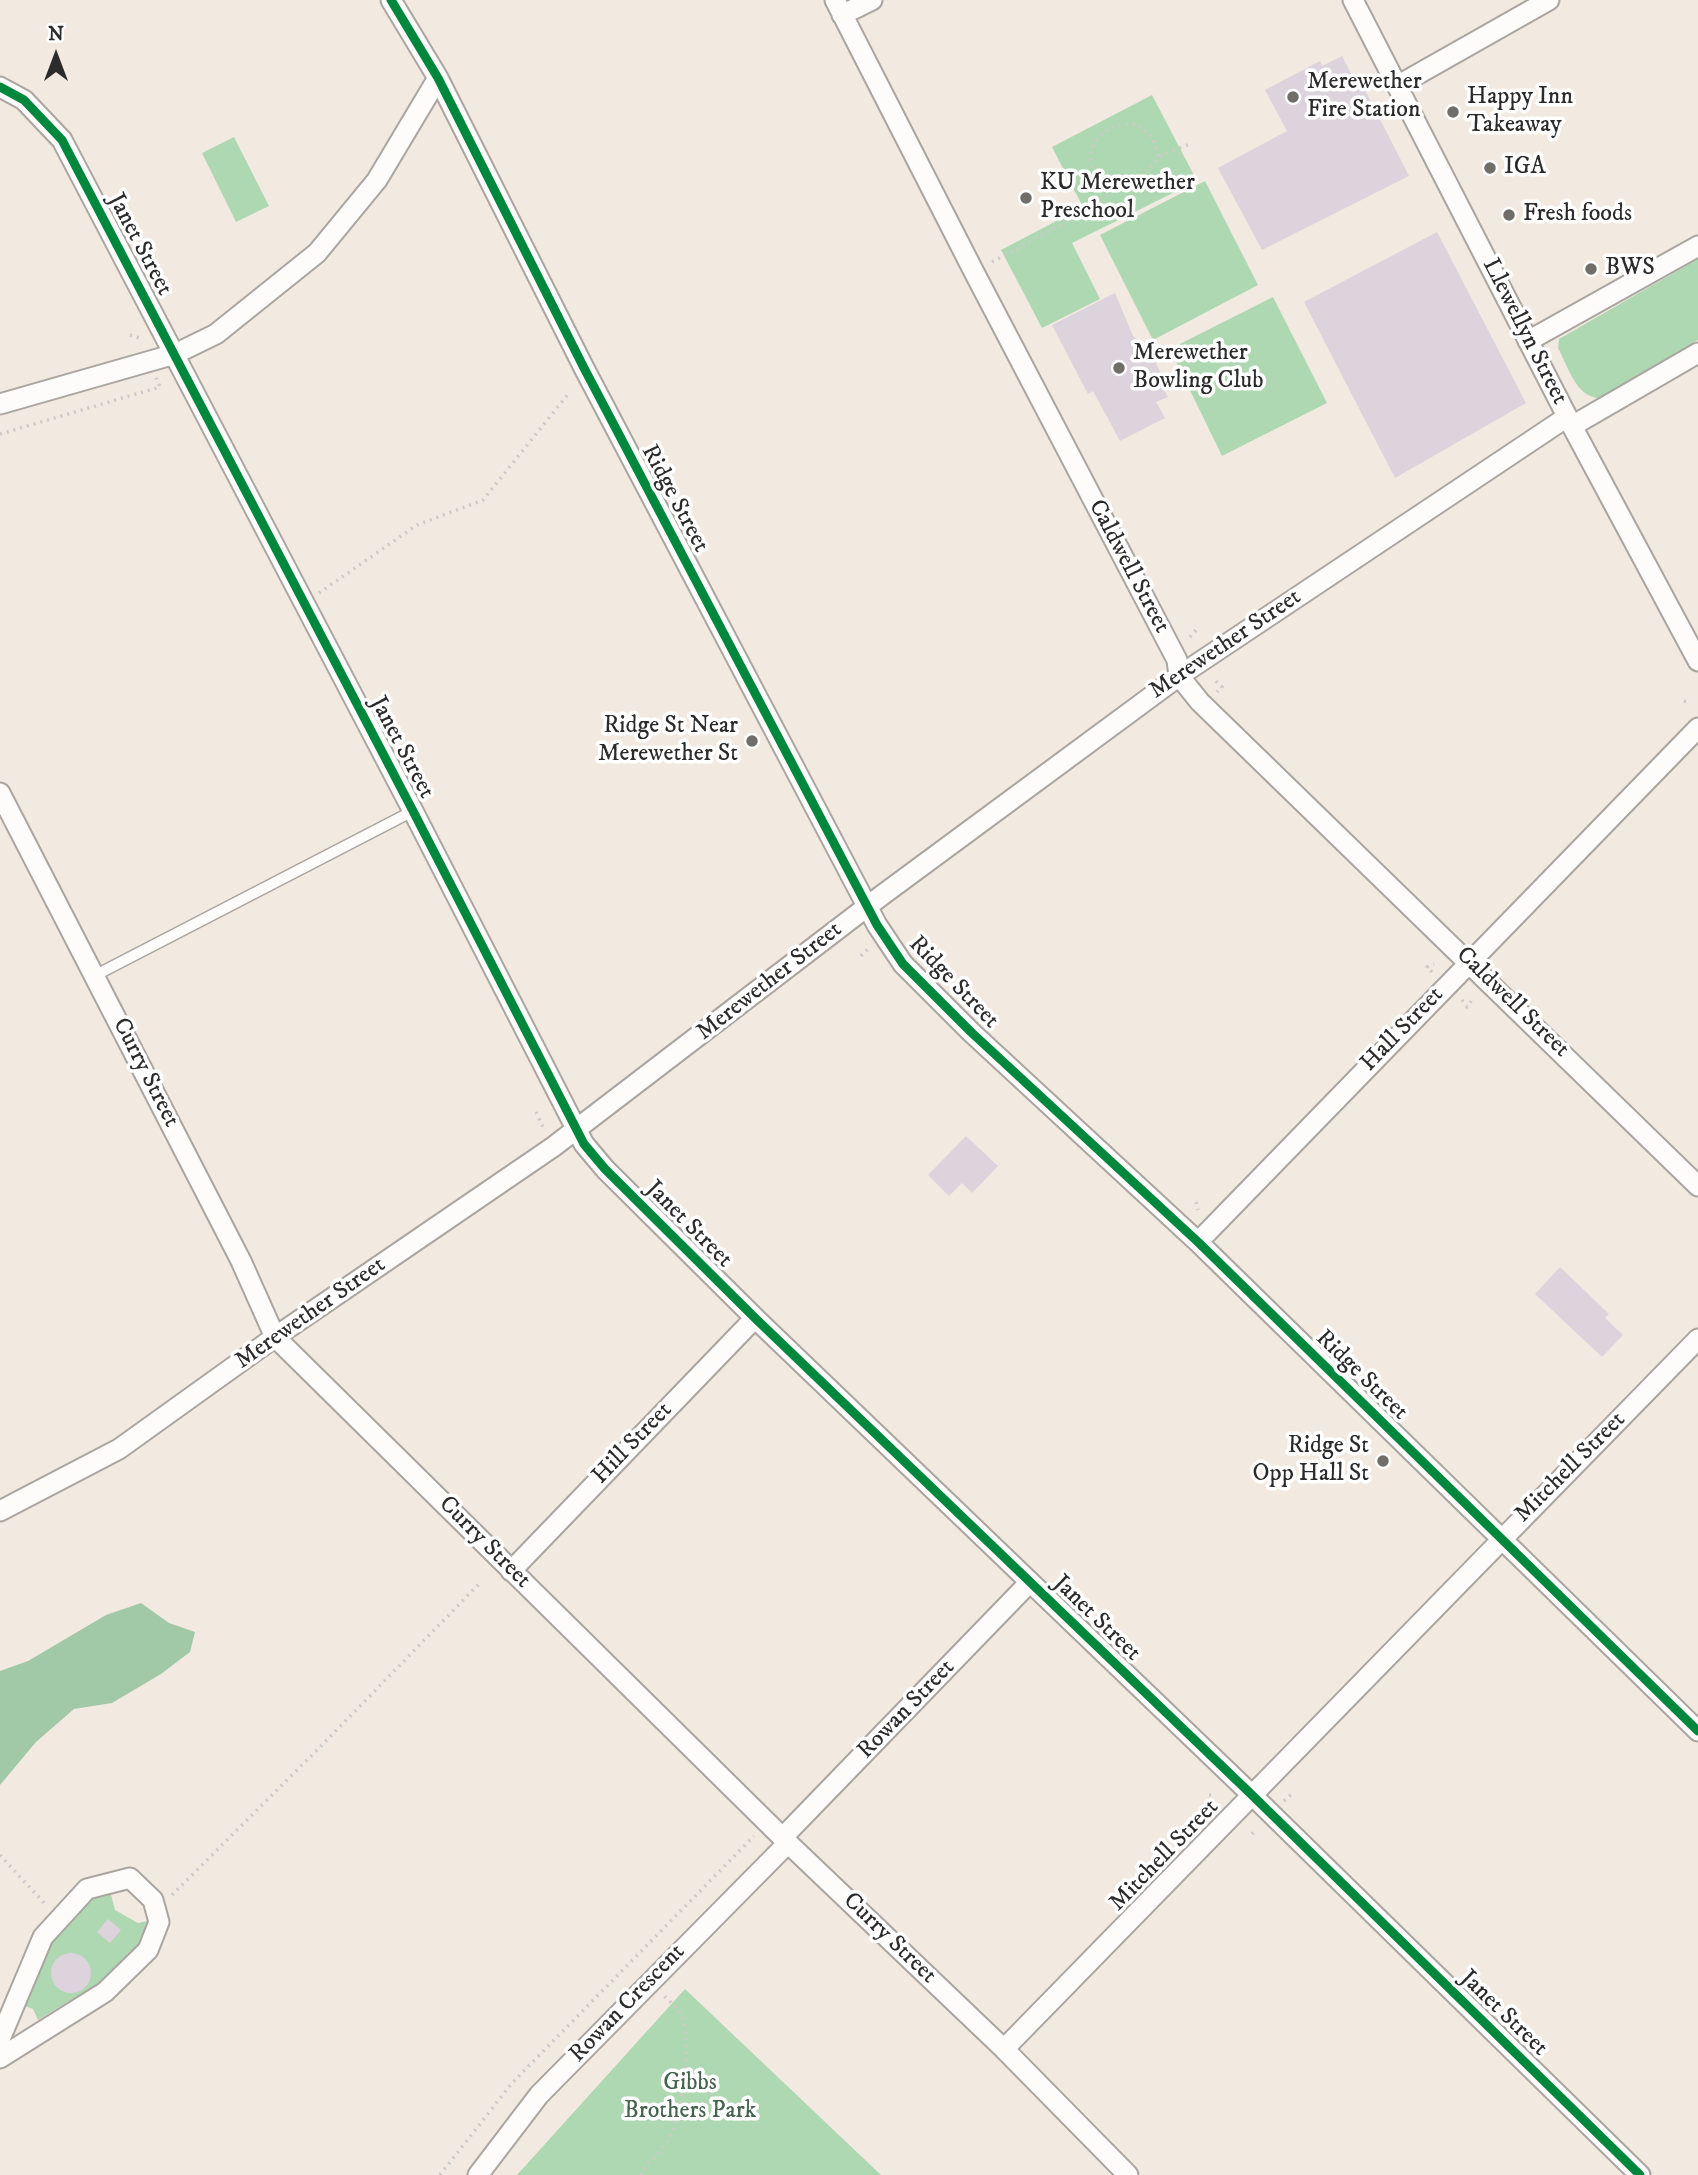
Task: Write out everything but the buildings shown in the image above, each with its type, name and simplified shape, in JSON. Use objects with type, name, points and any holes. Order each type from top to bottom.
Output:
[{"type":"street","name":"Ridge Street","points":[[391,0],[439,78],[584,368],[868,907],[903,964],[971,1032],[1198,1242],[1698,1731]]},
{"type":"street","points":[[839,7],[872,0]]},
{"type":"street","name":"Llewellyn Street","points":[[1353,0],[1528,341],[1698,661]]},
{"type":"street","points":[[1397,86],[1549,0]]},
{"type":"street","name":"Caldwell Street","points":[[839,7],[1177,660],[1179,676],[1200,702],[1698,1186]]},
{"type":"street","points":[[0,404],[175,354],[216,334],[317,253],[377,180],[439,78]]},
{"type":"street","name":"Janet Street","points":[[0,87],[24,100],[62,140],[413,811],[576,1130],[605,1169],[755,1318],[1252,1795],[1640,2175]]},
{"type":"street","points":[[1528,341],[1698,246]]},
{"type":"street","name":"Merewether Street","points":[[0,1511],[119,1449],[275,1337],[576,1130],[868,907],[1179,676],[1570,421],[1698,353]]},
{"type":"street","name":"Hall Street","points":[[1198,1242],[1698,728]]},
{"type":"street","name":"Curry Street","points":[[0,793],[241,1261],[275,1337],[786,1840],[1004,2049],[1128,2175]]},
{"type":"street","name":"Hill Street","points":[[511,1570],[755,1318]]},
{"type":"street","name":"Mitchell Street","points":[[1004,2049],[1500,1539],[1697,1341]]},
{"type":"street","name":"Rowan Street","points":[[786,1840],[1030,1582]]},
{"type":"street","name":"Rowan Crescent","points":[[478,2175],[540,2095],[786,1840]]},
{"type":"street","points":[[0,2039],[43,1937],[87,1889],[130,1878],[153,1900],[159,1922],[148,1950],[105,1992],[0,2058]]},
{"type":"lane","points":[[94,976],[413,811]]},
{"type":"path","points":[[1159,158],[1153,138],[1139,125],[1123,125],[1108,131],[1095,144],[1090,159],[1096,175],[1111,188],[1118,188],[1144,176],[1159,158],[1190,144]]},
{"type":"path","points":[[974,272],[1098,205],[1106,199],[1111,188]]},
{"type":"path","points":[[130,335],[140,338]]},
{"type":"path","points":[[155,376],[160,387]]},
{"type":"path","points":[[0,434],[167,385]]},
{"type":"path","points":[[316,595],[417,525],[483,500],[569,393]]},
{"type":"path","points":[[1190,637],[1197,629],[1198,639]]},
{"type":"path","points":[[1216,681],[1222,687],[1217,692]]},
{"type":"path","points":[[1685,701],[1690,703]]},
{"type":"path","points":[[861,956],[869,948]]},
{"type":"path","points":[[1432,972],[1427,967],[1434,964]]},
{"type":"path","points":[[1462,1000],[1467,1006],[1472,1000]]},
{"type":"path","points":[[1196,1202],[1198,1210]]},
{"type":"path","points":[[159,1922],[172,1918],[169,1902],[173,1891],[323,1744],[480,1583]]},
{"type":"path","points":[[1209,1796],[1215,1795]]},
{"type":"path","points":[[440,2175],[512,2083],[756,1835]]},
{"type":"path","points":[[0,1854],[60,1919]]},
{"type":"path","points":[[641,2175],[643,2169],[668,2141],[677,2120],[685,2063],[683,2019],[678,2009],[649,1983]]},
{"type":"green space","points":[[1152,95],[1197,181],[1072,243],[1100,299],[1042,328],[1001,250],[1083,207],[1052,147]]},
{"type":"green space","points":[[234,137],[269,206],[236,222],[202,153]]},
{"type":"green space","points":[[1205,181],[1258,285],[1153,340],[1100,235]]},
{"type":"green space","points":[[1698,259],[1698,340],[1600,398],[1585,393],[1569,372],[1558,348],[1559,339]]},
{"type":"green space","points":[[1273,297],[1327,403],[1222,456],[1170,349]]},
{"type":"green space","points":[[141,1603],[169,1623],[195,1632],[190,1652],[161,1674],[112,1703],[74,1709],[36,1742],[0,1785],[0,1671],[28,1661],[106,1615]]},
{"type":"green space","points":[[112,1887],[115,1910],[138,1923],[148,1921],[142,1940],[93,1992],[69,2001],[38,2020],[33,2009],[19,2004],[46,1953],[81,1907]]},
{"type":"green space","name":"Gibbs Brothers Park","points":[[685,1989],[881,2175],[517,2175]]},
{"type":"cycle path","points":[[391,0],[438,78],[584,368],[877,925],[903,964],[971,1032],[1198,1242],[1698,1731]]},
{"type":"cycle path","points":[[0,87],[24,100],[62,140],[584,1144],[605,1169],[755,1318],[1252,1795],[1640,2175]]},
{"type":"place","name":"Merewether Fire Station","points":[[1293,97]]},
{"type":"place","name":"Happy Inn Takeaway","points":[[1453,112]]},
{"type":"place","name":"IGA","points":[[1490,168]]},
{"type":"place","name":"KU Merewether Preschool","points":[[1026,198]]},
{"type":"place","name":"Fresh foods","points":[[1509,215]]},
{"type":"place","name":"BWS","points":[[1591,269]]},
{"type":"place","name":"Merewether Bowling Club","points":[[1119,368]]},
{"type":"place","name":"Ridge St Near Merewether St","points":[[752,741]]},
{"type":"place","name":"Ridge St Opp Hall St","points":[[1383,1461]]}]
